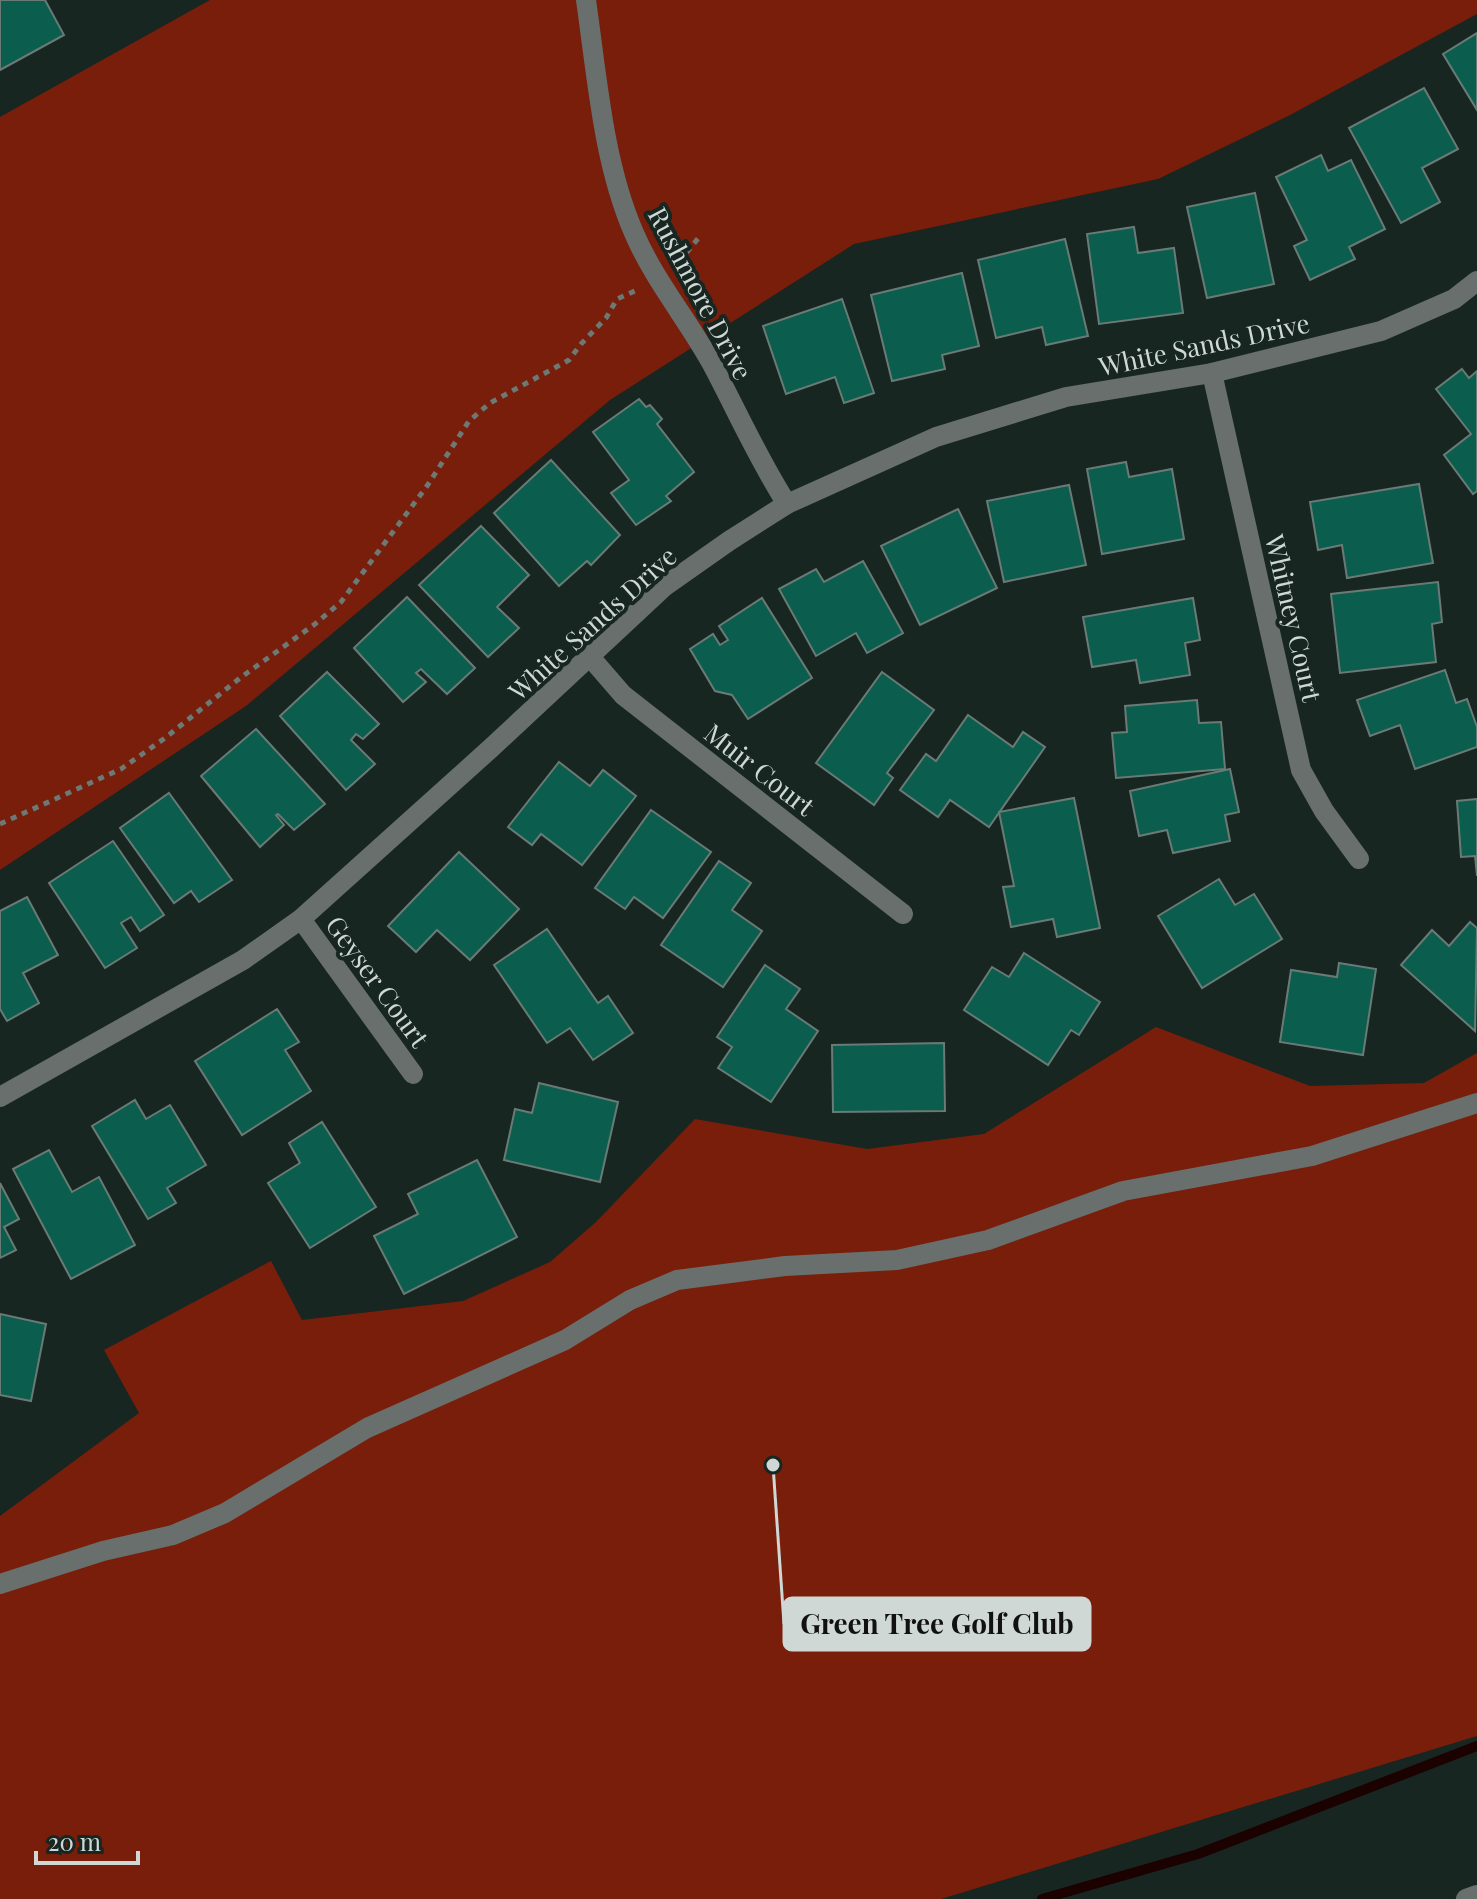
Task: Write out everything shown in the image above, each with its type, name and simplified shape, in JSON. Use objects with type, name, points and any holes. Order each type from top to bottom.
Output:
[{"type":"street","name":"Rushmore Drive","points":[[586,0],[610,154],[634,232],[711,362],[762,466],[787,504]]},
{"type":"street","name":"White Sands Drive","points":[[0,1097],[243,960],[301,919],[591,658],[665,586],[787,504],[936,437],[1066,397],[1212,373],[1381,331],[1454,299],[1477,281]]},
{"type":"street","name":"Whitney Court","points":[[1212,373],[1301,770],[1324,811],[1359,859]]},
{"type":"street","name":"Muir Court","points":[[591,658],[623,695],[903,914]]},
{"type":"street","name":"Geyser Court","points":[[301,919],[413,1074]]},
{"type":"street","points":[[0,1584],[103,1551],[173,1535],[225,1513],[367,1428],[565,1340],[630,1300],[677,1280],[785,1266],[897,1260],[988,1240],[1123,1191],[1312,1156],[1477,1103]]},
{"type":"street","points":[[1466,1899],[1477,1895]]},
{"type":"path","points":[[679,263],[700,236]]},
{"type":"path","points":[[0,824],[121,769],[341,602],[427,486],[469,421],[490,403],[569,360],[606,318],[617,299],[635,291]]},
{"type":"shaded area","points":[[210,0],[1477,0],[1477,14],[1290,115],[1158,179],[854,244],[610,400],[246,706],[0,870],[0,117]]},
{"type":"shaded area","points":[[1156,1027],[1310,1086],[1424,1083],[1477,1053],[1477,1736],[941,1899],[0,1899],[0,1516],[139,1413],[104,1350],[271,1261],[302,1320],[463,1301],[550,1262],[596,1222],[695,1119],[867,1149],[984,1134]]},
{"type":"building","points":[[0,0],[45,0],[64,35],[0,70]]},
{"type":"building","points":[[1477,33],[1477,110],[1443,54]]},
{"type":"building","points":[[1424,88],[1458,149],[1422,168],[1440,202],[1401,223],[1349,128]]},
{"type":"building","points":[[1321,155],[1328,171],[1351,160],[1385,229],[1349,247],[1355,259],[1310,280],[1294,246],[1307,240],[1276,177]]},
{"type":"building","points":[[1255,193],[1274,284],[1207,298],[1187,207]]},
{"type":"building","points":[[1134,227],[1138,253],[1174,248],[1183,313],[1099,324],[1087,234]]},
{"type":"building","points":[[1065,239],[1088,336],[1046,345],[1042,327],[996,338],[978,260]]},
{"type":"building","points":[[962,273],[979,346],[942,355],[945,369],[892,381],[871,295]]},
{"type":"building","points":[[842,299],[874,393],[844,403],[835,377],[786,394],[763,326]]},
{"type":"building","points":[[1462,369],[1469,378],[1477,371],[1477,491],[1473,494],[1444,455],[1471,434],[1436,389]]},
{"type":"building","points":[[639,399],[646,407],[650,405],[662,419],[657,424],[694,472],[666,496],[671,501],[636,525],[611,493],[629,480],[593,432]]},
{"type":"building","points":[[551,460],[620,535],[591,565],[587,561],[559,586],[494,513]]},
{"type":"building","points":[[1126,462],[1129,477],[1172,469],[1184,539],[1102,554],[1087,469]]},
{"type":"building","points":[[1419,484],[1433,563],[1347,578],[1342,545],[1318,550],[1310,502]]},
{"type":"building","points":[[1069,485],[1086,565],[1004,582],[987,501]]},
{"type":"building","points":[[958,509],[997,588],[920,625],[881,546]]},
{"type":"building","points":[[481,526],[529,575],[497,607],[519,628],[488,657],[419,585]]},
{"type":"building","points":[[863,561],[903,633],[867,653],[856,633],[816,656],[779,589],[816,569],[824,582]]},
{"type":"building","points":[[1438,582],[1442,622],[1432,624],[1436,662],[1340,673],[1331,594]]},
{"type":"building","points":[[407,597],[475,668],[447,694],[421,669],[416,673],[426,682],[403,702],[354,648]]},
{"type":"building","points":[[762,598],[812,678],[748,719],[732,695],[715,691],[690,649],[713,634],[720,645],[728,640],[719,626]]},
{"type":"building","points":[[1193,598],[1200,640],[1185,643],[1190,675],[1140,683],[1136,660],[1092,667],[1083,617]]},
{"type":"building","points":[[1445,670],[1456,703],[1467,699],[1477,727],[1477,747],[1415,769],[1400,725],[1370,736],[1357,700]]},
{"type":"building","points":[[327,672],[379,724],[363,739],[356,734],[351,740],[375,764],[346,790],[280,716]]},
{"type":"building","points":[[882,672],[934,710],[887,773],[893,778],[874,805],[816,763]]},
{"type":"building","points":[[1197,700],[1199,723],[1221,722],[1225,769],[1116,778],[1112,733],[1127,732],[1125,706]]},
{"type":"building","points":[[968,715],[1013,747],[1023,732],[1045,747],[989,827],[950,800],[938,817],[900,790],[926,754],[936,761]]},
{"type":"building","points":[[256,729],[325,804],[294,830],[276,815],[284,825],[260,847],[201,776]]},
{"type":"building","points":[[559,762],[590,786],[603,770],[636,796],[582,865],[541,834],[532,845],[508,827]]},
{"type":"building","points":[[1230,769],[1239,812],[1225,815],[1230,841],[1173,853],[1167,830],[1139,836],[1130,791]]},
{"type":"building","points":[[169,793],[232,880],[199,902],[191,891],[174,903],[120,828]]},
{"type":"building","points":[[1074,798],[1100,928],[1057,937],[1053,919],[1011,927],[1003,887],[1014,886],[999,812]]},
{"type":"building","points":[[1477,799],[1477,876],[1475,856],[1461,857],[1457,801]]},
{"type":"building","points":[[651,810],[711,852],[663,918],[634,897],[625,909],[595,888]]},
{"type":"building","points":[[113,841],[164,915],[140,931],[131,917],[121,923],[137,948],[105,968],[49,883]]},
{"type":"building","points":[[459,852],[519,909],[470,960],[437,930],[416,952],[388,926]]},
{"type":"building","points":[[719,861],[751,883],[732,910],[762,931],[723,987],[661,945]]},
{"type":"building","points":[[1219,879],[1235,905],[1254,894],[1282,939],[1202,988],[1158,916]]},
{"type":"building","points":[[27,897],[58,955],[23,973],[39,1003],[7,1021],[0,1009],[0,911]]},
{"type":"building","points":[[1470,922],[1477,928],[1475,1031],[1401,965],[1432,930],[1449,946]]},
{"type":"building","points":[[547,929],[598,1003],[608,996],[633,1033],[593,1060],[570,1028],[547,1043],[494,965]]},
{"type":"building","points":[[1024,953],[1100,1002],[1079,1035],[1071,1030],[1048,1065],[964,1010],[992,967],[1009,977]]},
{"type":"building","points":[[1339,963],[1376,969],[1363,1055],[1280,1042],[1291,970],[1337,977]]},
{"type":"building","points":[[765,965],[800,989],[786,1009],[818,1031],[771,1102],[718,1068],[732,1047],[717,1037]]},
{"type":"building","points":[[277,1009],[299,1042],[285,1050],[311,1091],[242,1135],[195,1061]]},
{"type":"building","points":[[944,1043],[945,1111],[833,1112],[832,1045]]},
{"type":"building","points":[[539,1083],[618,1102],[600,1182],[504,1160],[515,1109],[532,1113]]},
{"type":"building","points":[[135,1100],[146,1119],[170,1105],[206,1165],[167,1188],[176,1203],[148,1219],[92,1126]]},
{"type":"building","points":[[322,1122],[376,1207],[310,1248],[268,1183],[300,1163],[289,1143]]},
{"type":"building","points":[[49,1150],[72,1192],[99,1177],[135,1245],[71,1279],[13,1169]]},
{"type":"building","points":[[477,1160],[517,1237],[404,1294],[374,1236],[418,1214],[408,1194]]},
{"type":"building","points":[[0,1183],[19,1219],[4,1227],[16,1250],[0,1258]]},
{"type":"building","points":[[0,1314],[46,1324],[31,1401],[0,1395]]},
{"type":"waterway","points":[[1042,1899],[1198,1854],[1477,1746]]},
{"type":"place","name":"Green Tree Golf Club","points":[[773,1465]]}]
